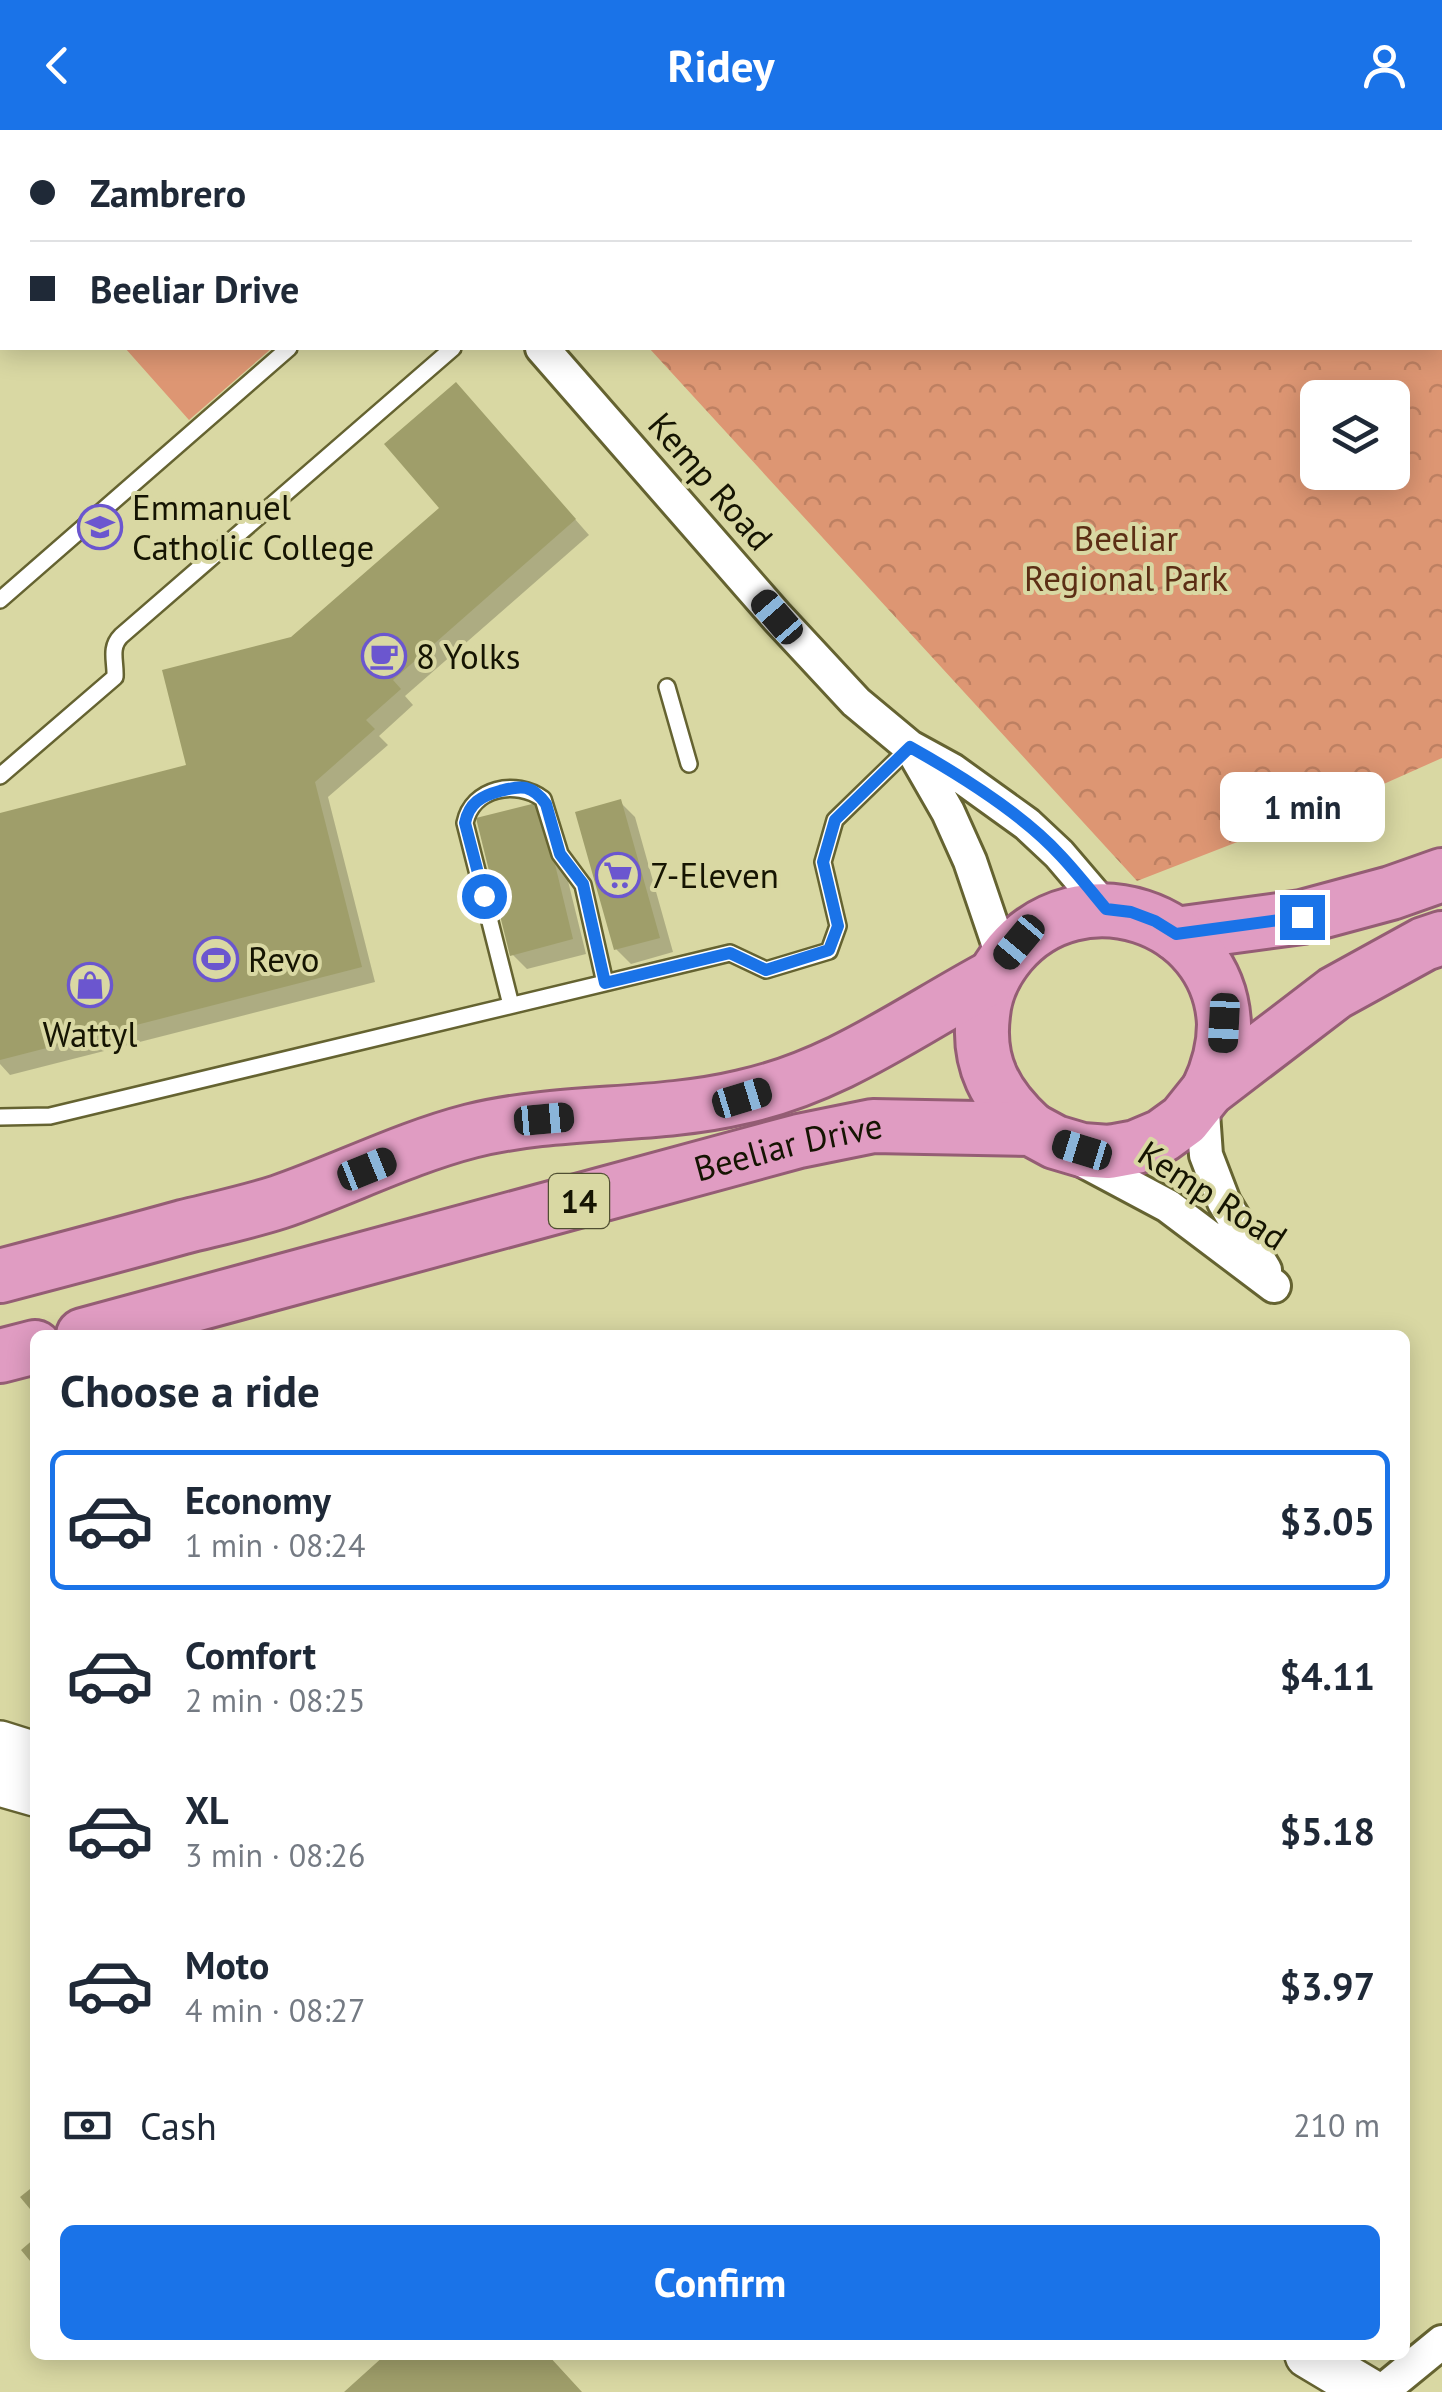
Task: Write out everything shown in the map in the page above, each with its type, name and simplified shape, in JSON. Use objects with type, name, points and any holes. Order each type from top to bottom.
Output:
[{"type":"highway","points":[[1176,934],[1302,917],[1442,875]]},
{"type":"highway","name":"14","points":[[999,968],[1019,942],[1059,917],[1106,909],[1131,912],[1155,921],[1196,952],[1220,998],[1224,1023],[1222,1049],[1205,1095]]},
{"type":"highway","name":"Beeliar Drive","points":[[101,1330],[799,1141],[873,1126],[1037,1132],[1082,1150],[1109,1152],[1136,1147],[1162,1136],[1184,1120],[1205,1095],[1335,993],[1442,938]]},
{"type":"highway","points":[[999,968],[984,1003],[984,1059],[994,1086],[1010,1110],[1037,1132]]},
{"type":"highway","name":"Beeliar Drive","points":[[0,1276],[274,1203],[468,1132],[517,1121],[710,1103],[775,1088],[851,1059],[999,968]]},
{"type":"highway","points":[[0,1356],[30,1348]]},
{"type":"main road","points":[[0,1744],[30,1754]]},
{"type":"main road","points":[[0,1783],[30,1792]]},
{"type":"main road","points":[[1316,2360],[1370,2392]]},
{"type":"street","name":"Kemp Road","points":[[544,350],[856,702],[910,747],[952,770],[1026,824],[1060,854],[1106,909]]},
{"type":"street","name":"Kemp Road","points":[[910,747],[948,812],[970,861],[999,968]]},
{"type":"street","name":"Kemp Road","points":[[1037,1132],[1090,1166],[1168,1206],[1274,1286],[1224,1202],[1206,1155],[1205,1095]]},
{"type":"street","points":[[1381,2392],[1442,2342]]},
{"type":"lane","points":[[0,600],[287,350]]},
{"type":"lane","points":[[0,776],[115,677],[114,642],[120,636],[450,350]]},
{"type":"lane","points":[[667,686],[689,764]]},
{"type":"lane","points":[[0,1117],[50,1116],[730,953],[766,970],[829,950],[838,926],[823,862],[835,820],[910,747]]},
{"type":"lane","points":[[511,1005],[465,823],[472,806],[486,794],[526,788],[543,799],[560,854],[583,884],[605,983]]},
{"type":"green space","points":[[127,350],[270,350],[189,420]]},
{"type":"green space","name":"Beeliar Regional Park","points":[[651,350],[1442,350],[1442,758],[1137,881]]},
{"type":"building","points":[[456,382],[576,519],[393,680],[401,689],[366,720],[375,729],[315,782],[362,967],[0,1060],[0,813],[186,765],[162,670],[291,637],[439,508],[384,444]]},
{"type":"building","name":"7-Eleven","points":[[621,799],[660,938],[614,950],[575,812]]},
{"type":"building","points":[[540,802],[573,939],[510,956],[476,818]]},
{"type":"building","points":[[30,2189],[30,2209],[20,2197]]},
{"type":"building","points":[[30,2242],[30,2261],[21,2250]]},
{"type":"building","points":[[379,2360],[553,2360],[582,2392],[344,2392]]},
{"type":"place","name":"Emmanuel Catholic College","points":[[100,527]]},
{"type":"place","name":"8 Yolks","points":[[384,656]]},
{"type":"place","name":"7-Eleven","points":[[618,875]]},
{"type":"place","name":"Revo","points":[[216,959]]},
{"type":"place","name":"Wattyl","points":[[90,985]]},
{"type":"route","points":[[484,896],[465,823],[467,814],[486,794],[526,788],[546,804],[560,854],[583,884],[605,983],[730,953],[766,970],[829,950],[838,926],[823,862],[835,820],[910,747],[952,770],[1026,824],[1060,854],[1106,909],[1131,912],[1176,934],[1302,917]]}]
